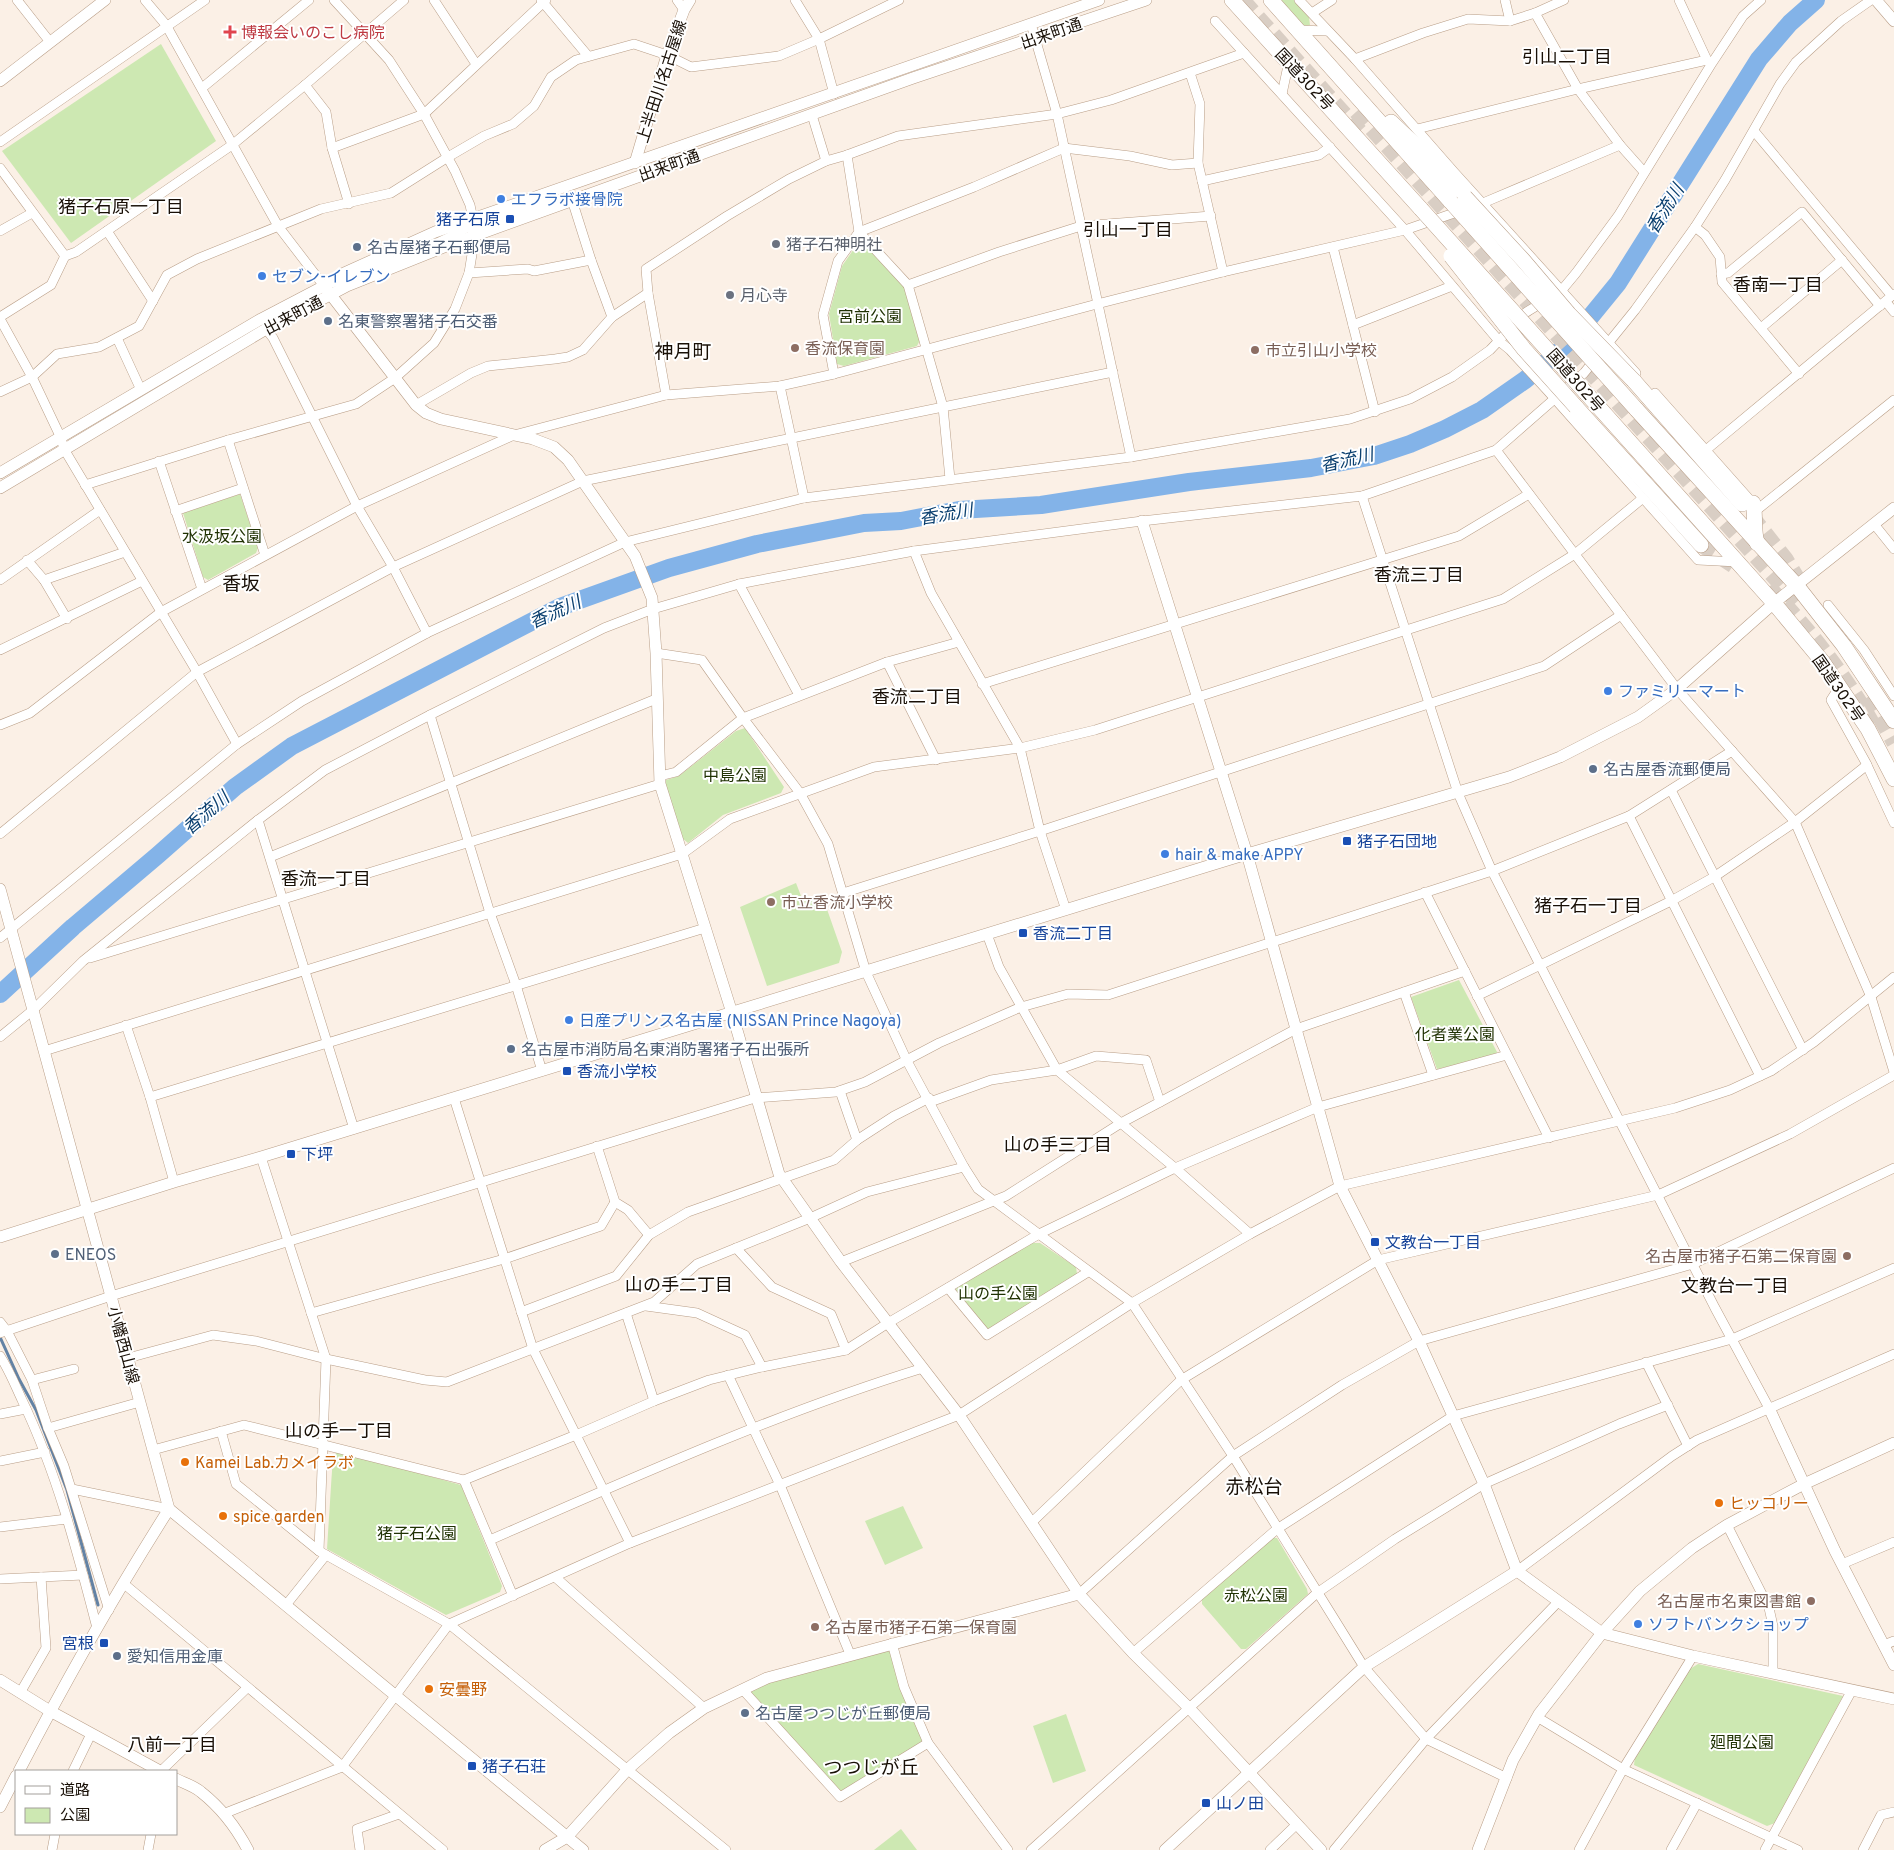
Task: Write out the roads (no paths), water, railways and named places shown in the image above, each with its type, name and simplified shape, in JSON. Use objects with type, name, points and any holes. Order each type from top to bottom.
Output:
[{"type":"highway","name":"国道302号","points":[[1232,0],[1289,61],[1774,603],[1840,686],[1868,729],[1894,780]]},
{"type":"highway","name":"国道302号","points":[[1270,0],[1334,72],[1424,153],[1458,199],[1636,409],[1797,586],[1836,634],[1894,721]]},
{"type":"highway","points":[[1458,199],[1488,214],[1502,228],[1634,381],[1748,504],[1755,513],[1754,528],[1757,543]]},
{"type":"highway","points":[[1437,227],[1450,255],[1524,350],[1701,545]]},
{"type":"highway","points":[[1836,634],[1854,637]]},
{"type":"street","points":[[17,0],[50,42]]},
{"type":"street","points":[[0,81],[105,0]]},
{"type":"street","points":[[145,0],[166,25],[278,226],[416,405],[426,413],[441,419],[532,439],[554,446],[568,460],[635,556],[651,594],[653,610],[660,780],[732,1013],[755,1098],[779,1174],[841,1262],[959,1414],[1079,1594],[1133,1653],[1190,1708],[1321,1850]]},
{"type":"street","points":[[0,142],[166,25],[205,0]]},
{"type":"street","points":[[202,88],[309,0]]},
{"type":"street","points":[[85,485],[228,440],[356,404],[395,378],[434,343],[455,310],[469,273],[474,227],[470,205],[448,157],[424,114],[389,60],[334,0]]},
{"type":"street","points":[[237,744],[197,672],[85,485],[32,377],[0,318],[52,285],[65,256],[76,252],[232,145],[404,0]]},
{"type":"street","points":[[434,0],[476,64]]},
{"type":"street","name":"上半田川名古屋線","points":[[635,163],[681,5],[690,0]]},
{"type":"street","points":[[795,0],[819,39],[834,94]]},
{"type":"street","points":[[0,392],[32,377],[57,354],[100,347],[139,326],[167,275],[197,259],[321,209],[390,194],[484,136],[513,124],[534,106],[551,77],[576,60],[634,44],[667,55],[691,67],[779,56],[819,39],[899,0]]},
{"type":"street","name":"出来町通","points":[[0,488],[52,456],[63,443],[141,390],[261,319],[327,291],[347,286],[449,245],[498,209],[834,94],[1100,0]]},
{"type":"street","name":"出来町通","points":[[0,473],[63,443],[266,329],[327,291],[351,270],[435,232],[474,227],[572,200],[913,78],[1146,0]]},
{"type":"street","points":[[1299,0],[1355,59],[1483,203],[1558,294],[1572,303],[1706,450],[1748,504],[1758,509],[1894,400]]},
{"type":"street","points":[[1312,13],[1332,0]]},
{"type":"street","points":[[1505,0],[1510,20]]},
{"type":"street","points":[[1355,59],[1423,33],[1468,19],[1510,20],[1535,13],[1564,0]]},
{"type":"street","points":[[1679,0],[1709,61]]},
{"type":"street","points":[[0,938],[237,744],[302,701],[427,633],[625,542],[804,498],[1131,457],[1350,420],[1410,398],[1452,377],[1499,341],[1525,313],[1558,294],[1603,237],[1644,172],[1709,61],[1744,16],[1761,0]]},
{"type":"street","points":[[0,1037],[83,961],[258,820],[325,770],[604,628],[653,610],[740,584],[914,550],[1142,521],[1362,496],[1496,450],[1584,373],[1606,341],[1667,267],[1695,227],[1754,131],[1780,84],[1796,62],[1841,22],[1871,0]]},
{"type":"street","points":[[1876,0],[1894,21]]},
{"type":"street","points":[[332,148],[424,114],[543,1],[588,56]]},
{"type":"street","points":[[1535,13],[1578,89],[1620,145],[1644,172]]},
{"type":"street","points":[[1216,21],[1405,230],[1499,341],[1512,352],[1547,390],[1698,560],[1738,562]]},
{"type":"street","points":[[1031,24],[1057,114],[1131,457]]},
{"type":"street","points":[[1297,30],[1327,31]]},
{"type":"street","points":[[666,395],[648,293],[646,269],[727,216],[789,179],[826,161],[898,136],[1057,114],[1111,100],[1244,53]]},
{"type":"street","points":[[1282,94],[1289,61]]},
{"type":"street","points":[[1417,129],[1578,89],[1709,61]]},
{"type":"street","points":[[1190,73],[1200,104],[1198,163],[1224,272]]},
{"type":"street","points":[[305,85],[326,112],[332,148],[349,204]]},
{"type":"street","points":[[812,115],[826,161]]},
{"type":"street","points":[[1754,131],[1888,300],[1894,312]]},
{"type":"street","points":[[0,725],[30,713],[160,612],[357,506],[514,435],[666,395],[780,386],[834,374],[1097,304],[1405,230],[1483,203],[1620,145]]},
{"type":"street","points":[[1202,181],[1318,155],[1330,147]]},
{"type":"street","points":[[834,374],[823,316],[838,261],[859,232],[974,187],[1064,148],[1130,156],[1172,165],[1198,163]]},
{"type":"street","points":[[847,155],[859,232],[908,285],[943,407],[950,479]]},
{"type":"street","points":[[0,168],[65,256]]},
{"type":"street","points":[[474,227],[536,206],[621,182]]},
{"type":"street","points":[[572,200],[612,317]]},
{"type":"street","points":[[0,231],[32,212]]},
{"type":"street","points":[[1721,274],[1728,273],[1802,212],[1842,260],[1888,300]]},
{"type":"street","points":[[908,285],[999,252],[1081,226],[1211,216]]},
{"type":"street","points":[[1695,227],[1705,235],[1720,257],[1722,282],[1799,374]]},
{"type":"street","points":[[107,231],[153,301]]},
{"type":"street","points":[[1333,247],[1375,412]]},
{"type":"street","points":[[469,273],[528,268],[534,272],[591,260]]},
{"type":"street","points":[[1761,328],[1842,260]]},
{"type":"street","points":[[1353,325],[1452,286]]},
{"type":"street","points":[[416,405],[470,373],[488,366],[568,357],[583,350],[612,317],[648,293]]},
{"type":"street","points":[[1706,450],[1888,300]]},
{"type":"street","points":[[266,329],[274,338],[357,506],[393,567],[427,633]]},
{"type":"street","points":[[117,338],[141,390]]},
{"type":"street","points":[[0,834],[197,672],[393,567],[583,481],[1113,372]]},
{"type":"street","points":[[780,386],[804,498]]},
{"type":"street","points":[[228,440],[265,554]]},
{"type":"street","points":[[1031,1523],[1181,1380],[1378,1260],[1658,1195],[1790,1134],[1894,1074],[1871,997],[1795,822],[1677,689],[1496,450]]},
{"type":"street","points":[[0,482],[52,456]]},
{"type":"street","points":[[159,461],[202,589]]},
{"type":"street","points":[[175,511],[243,488]]},
{"type":"street","points":[[982,684],[1459,536],[1529,494]]},
{"type":"street","points":[[1362,496],[1458,793],[1492,870],[1768,1408],[1842,1564],[1889,1643],[1894,1665]]},
{"type":"street","points":[[44,1051],[682,854],[730,819],[874,767],[1020,748],[1094,730],[1503,599],[1575,554],[1643,498]]},
{"type":"street","points":[[1,1234],[261,1158],[1247,854],[1509,777],[1560,757],[1638,717],[1677,689],[1774,603],[1894,508]]},
{"type":"street","points":[[0,580],[100,510]]},
{"type":"street","points":[[1142,521],[1247,854],[1340,1186],[1419,1341],[1484,1484],[1516,1571],[1602,1632],[1693,1656],[1894,1699]]},
{"type":"street","points":[[1874,524],[1894,549]]},
{"type":"street","points":[[914,550],[931,593],[1020,748],[1040,831],[1066,910]]},
{"type":"street","points":[[44,580],[125,552]]},
{"type":"street","points":[[27,560],[44,580],[67,619]]},
{"type":"street","points":[[0,650],[142,581]]},
{"type":"street","points":[[740,584],[799,695]]},
{"type":"street","points":[[1828,605],[1854,637],[1894,696]]},
{"type":"street","points":[[843,893],[1040,831],[1544,666],[1621,615]]},
{"type":"street","points":[[83,961],[468,842],[660,780],[676,772],[742,718],[887,662],[959,642]]},
{"type":"street","points":[[656,653],[702,660],[742,718],[800,793],[828,844],[866,972],[907,1061],[930,1100],[964,1167],[978,1189],[1132,1303],[1181,1380],[1233,1456],[1364,1667],[1426,1739],[1507,1778]]},
{"type":"street","points":[[887,662],[936,760]]},
{"type":"street","points":[[1840,686],[1831,700],[1867,765],[1894,822]]},
{"type":"street","points":[[270,857],[656,699]]},
{"type":"street","points":[[430,715],[490,913],[516,985],[542,1071]]},
{"type":"street","points":[[4,1332],[111,1296],[755,1098],[840,1091],[865,1082],[939,1042],[1021,1008],[1068,994],[1108,995],[1492,870],[1629,816],[1732,751]]},
{"type":"street","points":[[1477,996],[1671,901],[1714,877],[1795,822],[1867,765]]},
{"type":"street","points":[[1670,790],[1803,1050]]},
{"type":"street","points":[[1629,816],[1760,1076]]},
{"type":"street","points":[[258,820],[354,1129]]},
{"type":"street","name":"小幡西山線","points":[[0,888],[169,1509]]},
{"type":"street","points":[[1425,892],[1549,1138]]},
{"type":"street","points":[[150,1097],[705,928]]},
{"type":"street","points":[[987,934],[999,967],[1057,1070],[1175,1168],[1250,1234]]},
{"type":"street","points":[[841,1262],[1006,1196],[1121,1123],[1296,1029],[1465,970]]},
{"type":"street","points":[[223,1814],[342,1767],[450,1624],[630,1543],[959,1414],[1132,1303],[1250,1234],[1340,1186],[1675,1108],[1730,1090],[1760,1076],[1803,1050],[1894,978]]},
{"type":"street","points":[[1404,992],[1432,1075]]},
{"type":"street","points":[[126,1025],[150,1097],[174,1182]]},
{"type":"street","points":[[153,1450],[244,1425],[464,1480],[709,1380],[846,1350],[888,1323],[1039,1234],[1175,1168],[1318,1107],[1507,1055]]},
{"type":"street","points":[[521,1312],[616,1276],[649,1235],[688,1212],[783,1180],[834,1160],[857,1140],[894,1116],[930,1100],[991,1080],[1057,1070],[1096,1056],[1146,1060],[1160,1102]]},
{"type":"street","points":[[840,1091],[857,1140]]},
{"type":"street","points":[[454,1098],[533,1350],[630,1543]]},
{"type":"street","points":[[597,1146],[615,1202],[628,1210],[649,1235]]},
{"type":"street","points":[[261,1158],[326,1359],[323,1444],[323,1553],[286,1605]]},
{"type":"street","points":[[128,1358],[213,1335],[256,1341],[326,1359],[425,1380],[447,1382],[654,1302],[697,1264],[810,1218],[867,1192],[964,1167]]},
{"type":"street","points":[[545,1850],[567,1837],[628,1769],[669,1734],[704,1708],[767,1678],[850,1654],[1079,1594],[1233,1456],[1342,1385],[1419,1341],[1693,1264],[1894,1168]]},
{"type":"street","points":[[311,1313],[504,1259],[601,1226],[615,1202]]},
{"type":"street","points":[[736,1248],[772,1287],[831,1314],[846,1350]]},
{"type":"street","points":[[1133,1653],[1277,1529],[1453,1416],[1732,1339],[1894,1268]]},
{"type":"street","points":[[948,1288],[987,1335],[1088,1272]]},
{"type":"street","points":[[645,1306],[697,1313],[745,1335],[762,1367]]},
{"type":"street","points":[[626,1313],[654,1401]]},
{"type":"street","points":[[0,1322],[32,1380],[48,1428],[72,1489],[109,1610]]},
{"type":"street","points":[[1164,1850],[1364,1667],[1516,1571],[1688,1446],[1697,1440],[1768,1408],[1894,1354]]},
{"type":"street","points":[[0,1356],[45,1452],[67,1519],[97,1628]]},
{"type":"street","points":[[1646,1362],[1688,1446]]},
{"type":"street","points":[[490,1540],[753,1428],[884,1380],[923,1368]]},
{"type":"street","points":[[32,1380],[74,1369]]},
{"type":"street","points":[[728,1375],[780,1485],[850,1654]]},
{"type":"street","points":[[48,1428],[140,1402]]},
{"type":"street","points":[[1031,1850],[1317,1593],[1396,1539],[1484,1484],[1668,1405]]},
{"type":"street","points":[[0,1414],[26,1409]]},
{"type":"street","points":[[221,1431],[236,1484],[323,1553],[450,1624],[726,1850]]},
{"type":"street","points":[[1478,1850],[1513,1760],[1537,1717],[1602,1632],[1640,1591],[1692,1548],[1727,1525],[1804,1484],[1894,1443]]},
{"type":"street","points":[[0,1460],[45,1452]]},
{"type":"street","points":[[464,1480],[513,1596]]},
{"type":"street","points":[[72,1489],[169,1509],[583,1850]]},
{"type":"street","points":[[20,1770],[50,1711],[109,1610],[122,1583],[169,1509]]},
{"type":"street","points":[[0,1527],[67,1519]]},
{"type":"street","points":[[1727,1525],[1769,1608],[1773,1626],[1773,1673]]},
{"type":"street","points":[[1842,1564],[1894,1542]]},
{"type":"street","points":[[0,1579],[83,1575]]},
{"type":"street","points":[[20,1693],[46,1648],[41,1577]]},
{"type":"street","points":[[555,1577],[704,1708]]},
{"type":"street","points":[[122,1583],[443,1850]]},
{"type":"street","points":[[1334,1850],[1426,1739],[1559,1601]]},
{"type":"street","points":[[892,1643],[904,1687],[928,1743],[1008,1850]]},
{"type":"street","points":[[1579,1850],[1623,1769],[1693,1656]]},
{"type":"street","points":[[0,1680],[50,1711],[158,1770]]},
{"type":"street","points":[[161,1770],[247,1688]]},
{"type":"street","points":[[743,1690],[840,1797],[928,1743]]},
{"type":"street","points":[[1764,1850],[1852,1690]]},
{"type":"street","points":[[1537,1717],[1623,1769],[1798,1850]]},
{"type":"street","points":[[73,1770],[91,1734]]},
{"type":"street","points":[[0,1807],[15,1778]]},
{"type":"street","points":[[178,1780],[200,1791],[223,1814],[241,1836],[248,1850]]},
{"type":"street","points":[[1672,1850],[1697,1803]]},
{"type":"street","points":[[1863,1850],[1881,1815],[1894,1812]]},
{"type":"street","points":[[360,1850],[357,1829],[399,1814]]},
{"type":"street","points":[[1270,1850],[1297,1824]]},
{"type":"street","points":[[52,1850],[55,1835]]},
{"type":"street","points":[[148,1850],[150,1835]]},
{"type":"waterway","name":"香流川","points":[[0,994],[73,927],[235,787],[292,746],[560,607],[669,568],[757,544],[864,523],[901,521],[959,510],[1041,505],[1189,482],[1311,468],[1374,456],[1410,444],[1482,410],[1525,380],[1569,343],[1618,283],[1759,59],[1790,23],[1816,0]]},
{"type":"waterway","points":[[0,1337],[19,1379],[36,1410],[67,1490],[98,1605]]},
{"type":"tunnel","points":[[1243,0],[1360,131]]},
{"type":"tunnel","points":[[1356,112],[1797,603]]},
{"type":"tunnel","points":[[1751,515],[1786,559],[1803,587]]},
{"type":"tunnel","points":[[1701,545],[1735,567]]},
{"type":"tunnel","points":[[1769,587],[1825,652],[1851,687],[1873,724]]},
{"type":"tunnel","points":[[1868,697],[1894,743]]},
{"type":"place","name":"博報会いのこし病院","points":[[230,32]]},
{"type":"place","name":"エフラボ接骨院","points":[[501,199]]},
{"type":"place","name":"猪子石原","points":[[510,219]]},
{"type":"place","name":"猪子石神明社","points":[[776,244]]},
{"type":"place","name":"名古屋猪子石郵便局","points":[[357,247]]},
{"type":"place","name":"セブン-イレブン","points":[[262,276]]},
{"type":"place","name":"月心寺","points":[[730,295]]},
{"type":"place","name":"名東警察署猪子石交番","points":[[328,321]]},
{"type":"place","name":"香流保育園","points":[[795,348]]},
{"type":"place","name":"市立引山小学校","points":[[1255,350]]},
{"type":"place","name":"ファミリーマート","points":[[1608,691]]},
{"type":"place","name":"名古屋香流郵便局","points":[[1593,769]]},
{"type":"place","name":"猪子石団地","points":[[1347,841]]},
{"type":"place","name":"hair & make APPY","points":[[1165,854]]},
{"type":"place","name":"市立香流小学校","points":[[771,902]]},
{"type":"place","name":"香流二丁目","points":[[1023,933]]},
{"type":"place","name":"日産プリンス名古屋 (NISSAN Prince Nagoya)","points":[[569,1020]]},
{"type":"place","name":"名古屋市消防局名東消防署猪子石出張所","points":[[511,1049]]},
{"type":"place","name":"香流小学校","points":[[567,1071]]},
{"type":"place","name":"下坪","points":[[291,1154]]},
{"type":"place","name":"文教台一丁目","points":[[1375,1242]]},
{"type":"place","name":"ENEOS","points":[[55,1254]]},
{"type":"place","name":"名古屋市猪子石第二保育園","points":[[1847,1256]]},
{"type":"place","name":"Kamei Lab.カメイラボ","points":[[185,1462]]},
{"type":"place","name":"ヒッコリー","points":[[1719,1503]]},
{"type":"place","name":"spice garden","points":[[223,1516]]},
{"type":"place","name":"名古屋市名東図書館","points":[[1811,1601]]},
{"type":"place","name":"ソフトバンクショップ","points":[[1638,1624]]},
{"type":"place","name":"名古屋市猪子石第一保育園","points":[[815,1627]]},
{"type":"place","name":"宮根","points":[[104,1643]]},
{"type":"place","name":"愛知信用金庫","points":[[117,1656]]},
{"type":"place","name":"安曇野","points":[[429,1689]]},
{"type":"place","name":"名古屋つつじが丘郵便局","points":[[745,1713]]},
{"type":"place","name":"猪子石荘","points":[[472,1766]]},
{"type":"place","name":"山ノ田","points":[[1206,1803]]},
{"type":"district","name":"引山二丁目","points":[[1567,57]]},
{"type":"district","name":"猪子石原一丁目","points":[[121,207]]},
{"type":"district","name":"引山一丁目","points":[[1128,230]]},
{"type":"district","name":"香南一丁目","points":[[1778,285]]},
{"type":"district","name":"神月町","points":[[683,351]]},
{"type":"district","name":"香流三丁目","points":[[1419,575]]},
{"type":"district","name":"香坂","points":[[241,583]]},
{"type":"district","name":"香流二丁目","points":[[917,697]]},
{"type":"district","name":"香流一丁目","points":[[326,879]]},
{"type":"district","name":"猪子石一丁目","points":[[1588,906]]},
{"type":"district","name":"山の手三丁目","points":[[1058,1145]]},
{"type":"district","name":"山の手二丁目","points":[[679,1285]]},
{"type":"district","name":"文教台一丁目","points":[[1735,1286]]},
{"type":"district","name":"山の手一丁目","points":[[339,1431]]},
{"type":"district","name":"赤松台","points":[[1254,1486]]},
{"type":"district","name":"八前一丁目","points":[[172,1745]]},
{"type":"district","name":"つつじが丘","points":[[871,1767]]},
{"type":"park label","name":"宮前公園","points":[[870,316]]},
{"type":"park label","name":"水汲坂公園","points":[[222,536]]},
{"type":"park label","name":"中島公園","points":[[735,775]]},
{"type":"park label","name":"化者業公園","points":[[1455,1034]]},
{"type":"park label","name":"山の手公園","points":[[998,1293]]},
{"type":"park label","name":"猪子石公園","points":[[417,1533]]},
{"type":"park label","name":"赤松公園","points":[[1256,1595]]},
{"type":"park label","name":"廻間公園","points":[[1742,1742]]}]
